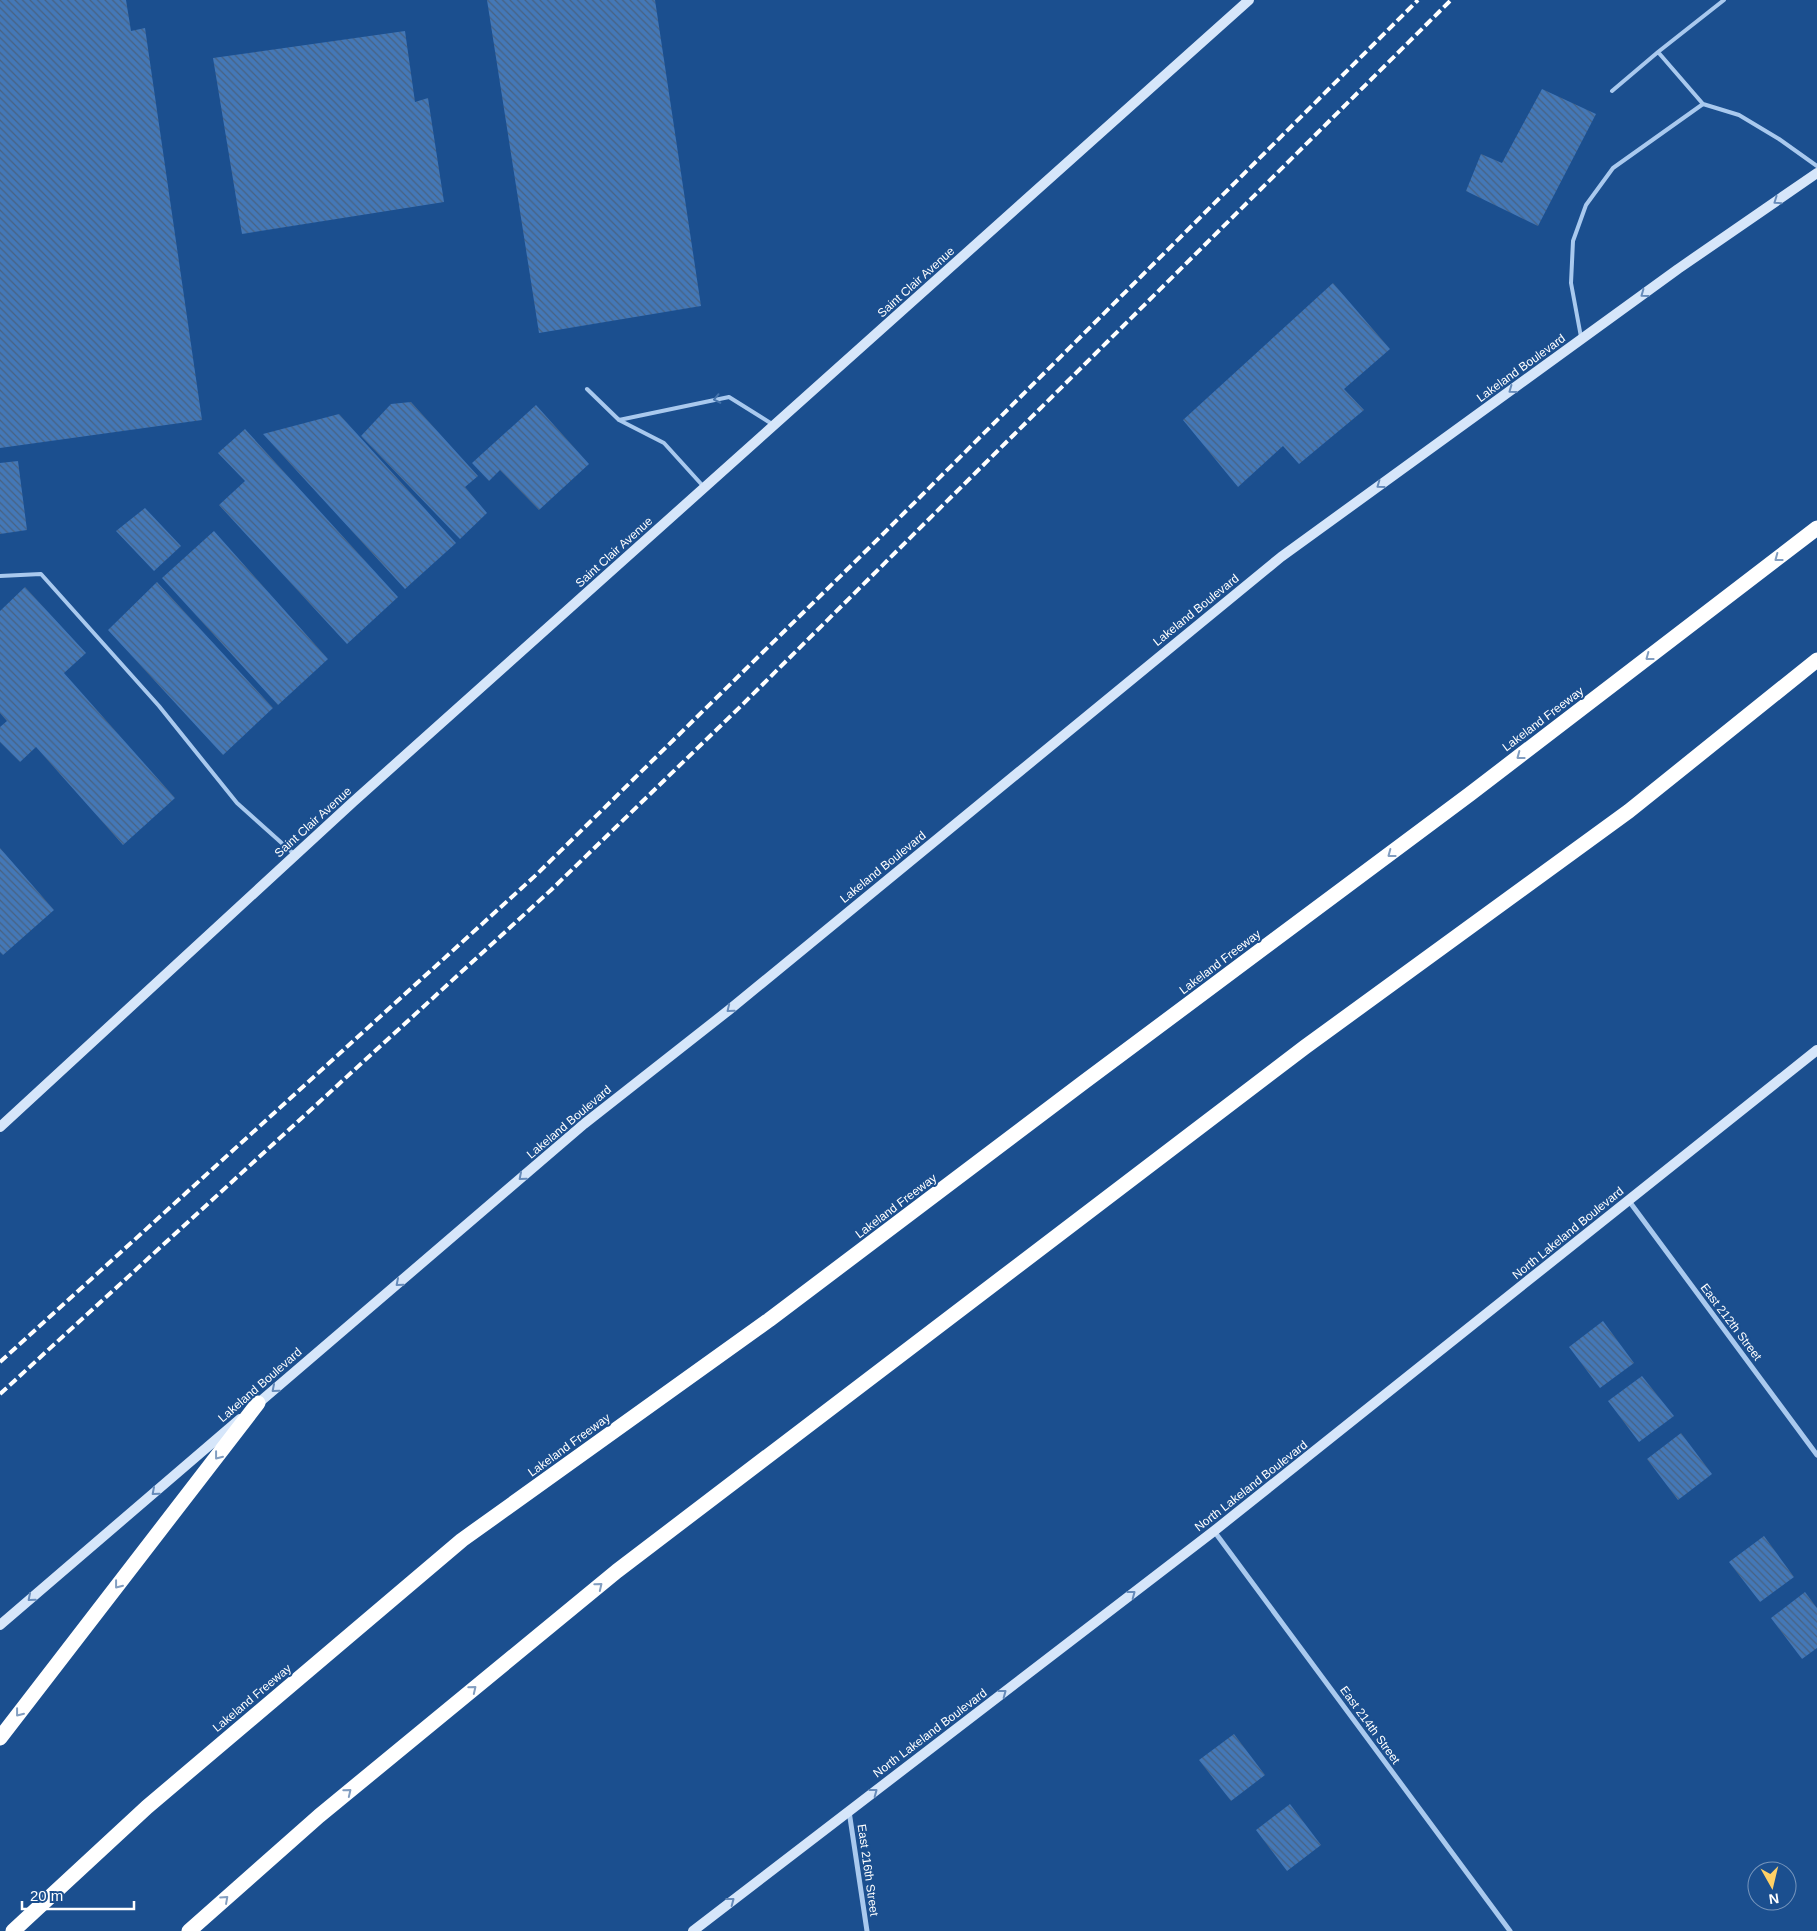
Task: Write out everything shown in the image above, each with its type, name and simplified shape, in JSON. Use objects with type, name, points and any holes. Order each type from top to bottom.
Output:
[{"type":"highway","name":"Lakeland Freeway","points":[[13,1931],[147,1806],[462,1540],[769,1320],[1470,794],[1817,528]]},
{"type":"highway","points":[[189,1931],[319,1816],[616,1571],[1305,1047],[1629,811],[1817,660]]},
{"type":"highway","points":[[0,1738],[258,1403]]},
{"type":"street","name":"Saint Clair Avenue","points":[[0,1127],[295,855],[1249,0]]},
{"type":"street","name":"Lakeland Boulevard","points":[[0,1624],[584,1124],[729,1010],[1281,557],[1678,269],[1817,173]]},
{"type":"street","name":"North Lakeland Boulevard","points":[[693,1931],[1214,1531],[1817,1050]]},
{"type":"street","name":"East 212th Street","points":[[1629,1201],[1817,1454]]},
{"type":"street","name":"East 214th Street","points":[[1214,1531],[1510,1931]]},
{"type":"street","name":"East 216th Street","points":[[849,1811],[867,1931]]},
{"type":"lane","points":[[1612,90],[1724,0]]},
{"type":"lane","points":[[1658,52],[1703,104],[1739,115],[1779,139],[1817,166]]},
{"type":"lane","points":[[1581,340],[1571,275],[1573,242],[1586,205],[1613,168],[1703,104]]},
{"type":"lane","points":[[587,389],[618,420],[664,443],[705,487]]},
{"type":"lane","points":[[618,420],[729,396],[774,425]]},
{"type":"lane","points":[[0,576],[41,574],[160,706],[238,804],[295,855]]},
{"type":"building","points":[[0,0],[126,0],[131,31],[145,28],[202,420],[0,448]]},
{"type":"building","points":[[487,0],[655,0],[701,306],[539,333]]},
{"type":"building","points":[[405,31],[415,102],[428,98],[444,202],[242,234],[213,58]]},
{"type":"building","points":[[1542,89],[1596,114],[1538,226],[1466,191],[1481,154],[1502,163]]},
{"type":"building","points":[[1333,283],[1390,349],[1344,389],[1364,410],[1299,464],[1283,446],[1238,487],[1183,420]]},
{"type":"building","points":[[411,402],[478,476],[465,487],[487,513],[460,539],[361,436],[391,404]]},
{"type":"building","points":[[536,405],[589,464],[539,510],[500,470],[489,481],[472,463]]},
{"type":"building","points":[[339,414],[456,543],[405,589],[263,434]]},
{"type":"building","points":[[245,429],[398,597],[347,644],[219,505],[245,481],[218,453]]},
{"type":"building","points":[[18,461],[27,530],[0,534],[0,463]]},
{"type":"building","points":[[145,508],[181,546],[154,571],[116,531]]},
{"type":"building","points":[[214,531],[328,659],[278,705],[162,578]]},
{"type":"building","points":[[157,582],[273,708],[223,755],[108,630]]},
{"type":"building","points":[[25,587],[86,653],[64,673],[175,798],[123,845],[36,747],[20,762],[0,742],[0,727],[7,721],[0,713],[0,611]]},
{"type":"building","points":[[0,848],[54,910],[3,955],[0,952]]},
{"type":"building","points":[[1603,1321],[1634,1363],[1600,1388],[1569,1347]]},
{"type":"building","points":[[1642,1376],[1674,1416],[1639,1442],[1608,1401]]},
{"type":"building","points":[[1681,1433],[1712,1474],[1678,1500],[1647,1459]]},
{"type":"building","points":[[1764,1536],[1794,1577],[1760,1602],[1729,1562]]},
{"type":"building","points":[[1805,1592],[1817,1608],[1817,1648],[1802,1659],[1771,1618]]},
{"type":"building","points":[[1234,1734],[1265,1775],[1231,1801],[1199,1760]]},
{"type":"building","points":[[1290,1804],[1321,1845],[1287,1871],[1256,1830]]},
{"type":"railway","points":[[0,1362],[536,875],[869,548],[1418,0]]},
{"type":"railway","points":[[0,1394],[551,890],[741,706],[1451,0]]}]
